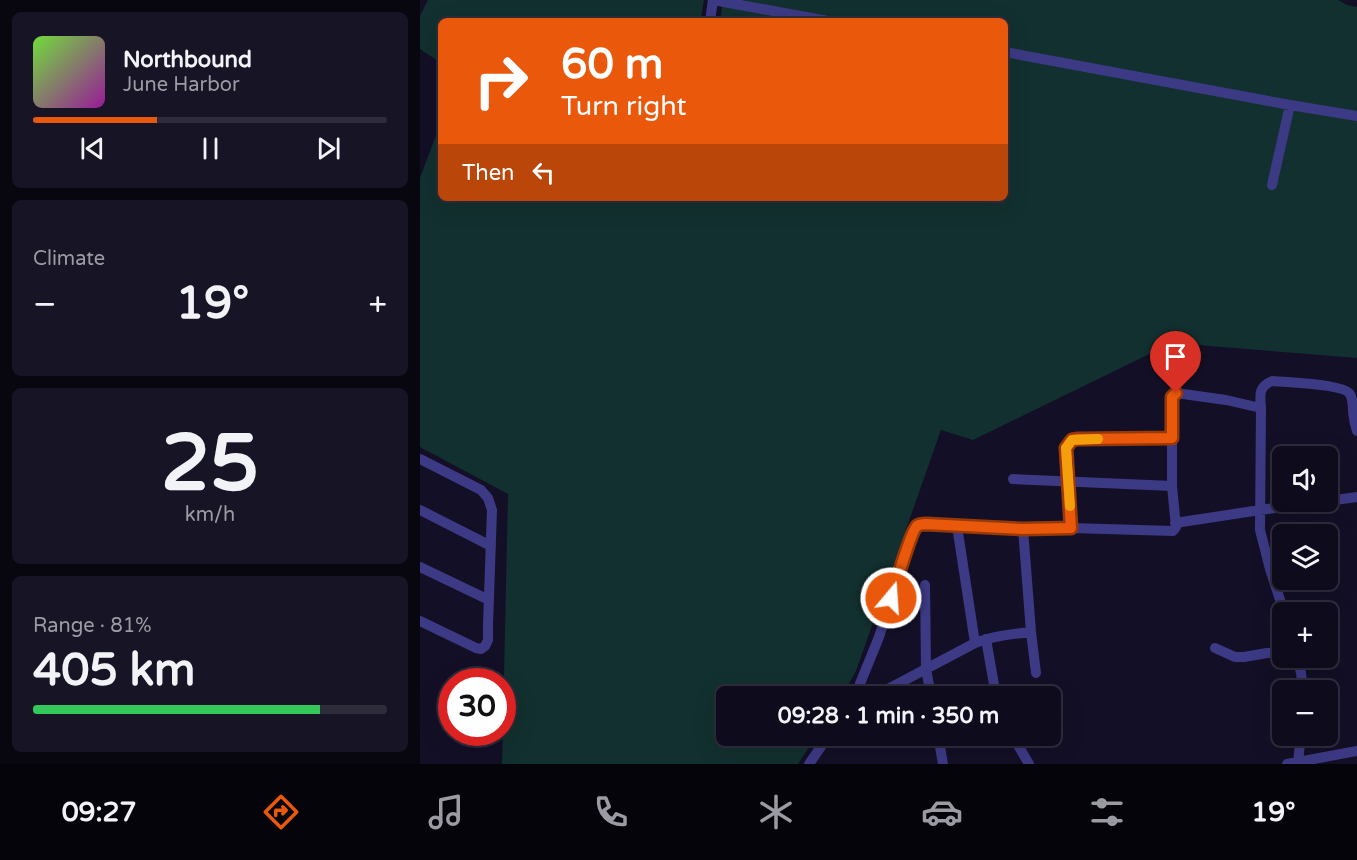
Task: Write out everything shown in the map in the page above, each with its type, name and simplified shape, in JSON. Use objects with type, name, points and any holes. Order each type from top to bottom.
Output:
[{"type":"street","points":[[710,18],[713,0],[812,18]]},
{"type":"street","points":[[1008,53],[1357,116]]},
{"type":"street","points":[[1272,185],[1290,105]]},
{"type":"street","points":[[1281,602],[1263,547],[1260,530],[1261,389],[1272,381],[1340,388],[1349,392],[1352,399],[1357,431]]},
{"type":"street","points":[[859,686],[879,637],[915,530],[919,525],[1173,531],[1175,523],[1172,486],[1172,397],[1176,393],[1261,408]]},
{"type":"street","points":[[1071,528],[1066,448],[1072,440],[1172,438]]},
{"type":"street","points":[[420,459],[475,486],[484,493],[491,505],[488,640],[483,648],[476,648],[420,621]]},
{"type":"street","points":[[1013,479],[1172,486]]},
{"type":"street","points":[[1338,500],[1357,497]]},
{"type":"street","points":[[1175,523],[1272,508]]},
{"type":"street","points":[[420,510],[491,546]]},
{"type":"street","points":[[957,526],[975,643]]},
{"type":"street","points":[[1023,529],[1036,674]]},
{"type":"street","points":[[420,567],[489,600]]},
{"type":"street","points":[[925,585],[926,669],[929,686]]},
{"type":"street","points":[[894,686],[975,643],[1006,635],[1031,633]]},
{"type":"street","points":[[986,639],[994,686]]},
{"type":"street","points":[[1215,648],[1235,657],[1272,654]]},
{"type":"street","points":[[809,764],[821,746]]},
{"type":"street","points":[[940,746],[943,764]]},
{"type":"street","points":[[1018,746],[1029,764]]},
{"type":"street","points":[[1298,746],[1293,763],[1357,751]]},
{"type":"green space","points":[[428,0],[704,0],[701,18],[438,18],[438,61],[420,49],[420,16]]},
{"type":"green space","points":[[723,0],[1338,0],[1357,7],[1357,358],[1172,343],[973,440],[941,430],[856,671],[848,686],[716,686],[716,746],[810,746],[798,764],[502,764],[502,746],[516,746],[516,668],[504,668],[508,494],[420,447],[420,178],[438,130],[438,201],[1008,201],[1008,18],[720,18]]},
{"type":"slow traffic","points":[[1070,506],[1066,448],[1072,440],[1098,439]]},
{"type":"route","points":[[891,598],[910,541],[919,525],[1023,529],[1071,528],[1066,448],[1072,440],[1172,438],[1172,397],[1176,393]]}]
